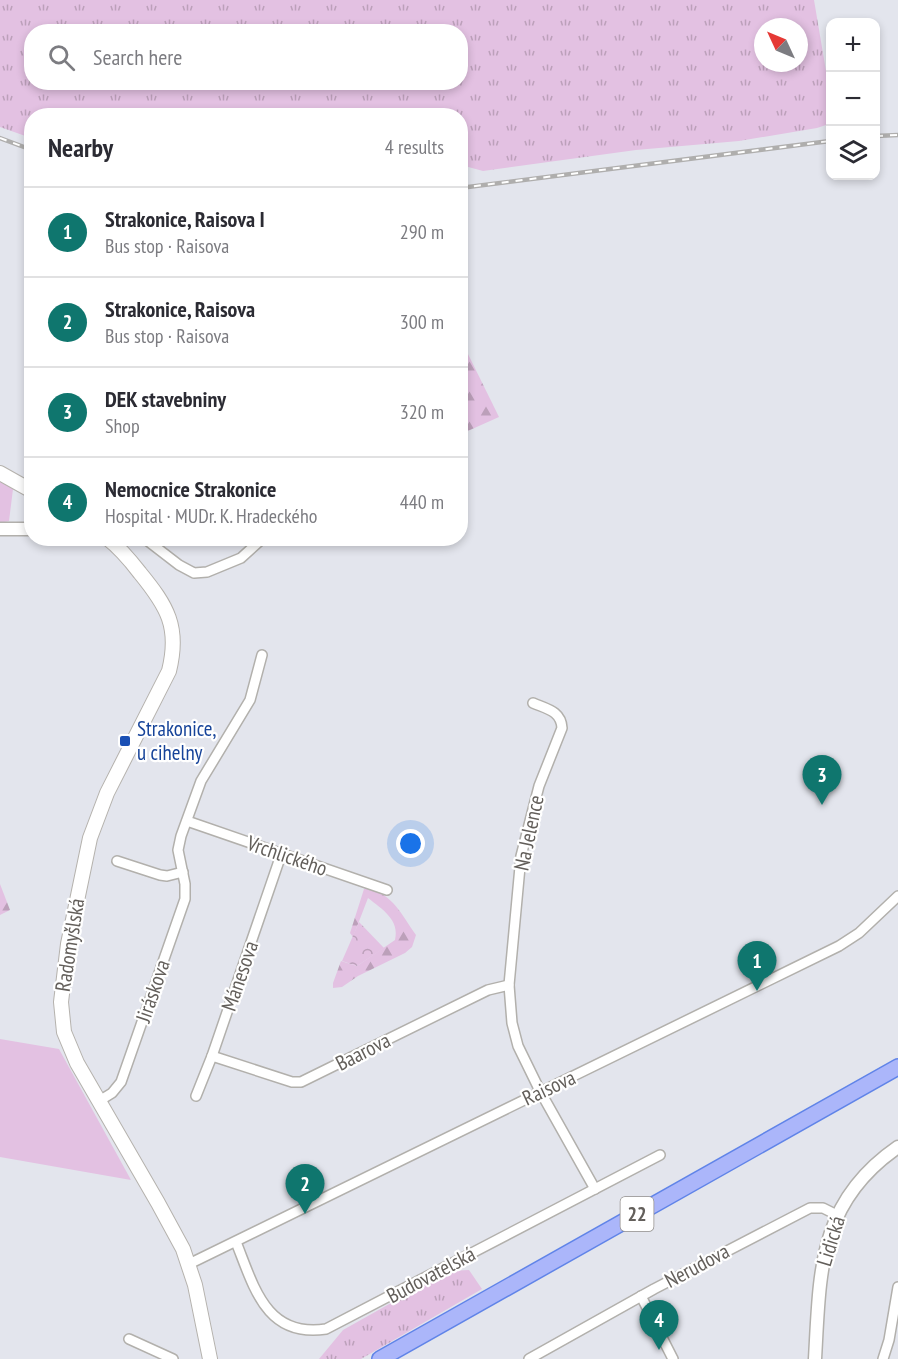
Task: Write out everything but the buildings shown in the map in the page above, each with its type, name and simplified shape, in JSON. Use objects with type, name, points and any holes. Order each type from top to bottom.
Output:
[{"type":"main road","points":[[0,473],[24,486]]},
{"type":"main road","name":"Radomyšlská","points":[[114,546],[163,603],[169,616],[174,641],[169,671],[107,793],[90,838],[68,944],[61,1002],[64,1032],[77,1063],[167,1219],[189,1264],[210,1359]]},
{"type":"main road","name":"22","points":[[380,1359],[897,1068]]},
{"type":"street","points":[[0,529],[24,529]]},
{"type":"street","points":[[154,546],[179,565],[194,573],[207,572],[241,558],[254,546]]},
{"type":"street","name":"Jiráskova","points":[[99,1101],[112,1093],[121,1082],[185,899],[179,843],[186,821],[201,781],[250,700],[262,655]]},
{"type":"street","name":"Na Jelence","points":[[533,703],[556,712],[561,719],[562,728],[538,786],[521,856],[509,985],[510,1006],[514,1033],[540,1091],[595,1190]]},
{"type":"street","name":"Vrchlického","points":[[186,821],[387,890]]},
{"type":"street","name":"Mánesova","points":[[196,1096],[281,855]]},
{"type":"street","points":[[117,861],[160,875],[167,876],[183,872]]},
{"type":"street","name":"Raisova","points":[[189,1264],[839,946],[860,933],[898,896]]},
{"type":"street","name":"Baarova","points":[[212,1056],[292,1082],[301,1082],[488,990],[509,985]]},
{"type":"street","name":"Lidická","points":[[815,1359],[821,1268],[837,1215],[856,1184],[877,1162],[898,1147]]},
{"type":"street","name":"Budovatelská","points":[[236,1242],[260,1299],[268,1311],[290,1326],[314,1330],[334,1326],[660,1155]]},
{"type":"street","name":"Nerudova","points":[[529,1359],[641,1296],[810,1208],[823,1208],[837,1215]]},
{"type":"street","points":[[884,1359],[890,1340],[898,1287]]},
{"type":"street","points":[[641,1296],[673,1359]]},
{"type":"street","points":[[129,1339],[173,1359]]},
{"type":"green space","points":[[0,0],[814,0],[826,71],[826,125],[817,128],[739,141],[636,150],[483,171],[468,167],[468,108],[24,108],[24,136],[0,127]]},
{"type":"green space","points":[[468,354],[499,417],[468,431]]},
{"type":"green space","points":[[0,482],[13,489],[9,521],[0,523]]},
{"type":"green space","points":[[0,884],[10,910],[0,915]]},
{"type":"green space","points":[[367,888],[384,895],[401,913],[416,935],[412,947],[342,987],[333,988],[341,961],[357,966],[395,940],[395,927],[389,916],[368,898],[353,937],[350,933],[364,889]]},
{"type":"green space","points":[[359,922],[384,948],[357,966],[342,961]]},
{"type":"green space","points":[[0,1039],[59,1049],[131,1180],[0,1157]]},
{"type":"green space","points":[[469,1270],[482,1289],[361,1359],[319,1359],[343,1330],[448,1271]]},
{"type":"railway","points":[[880,136],[898,135]]},
{"type":"railway","points":[[0,138],[24,147]]},
{"type":"railway","points":[[468,187],[826,142]]},
{"type":"place","name":"Strakonice, u cihelny","points":[[125,741]]},
{"type":"place","name":"DEK stavebniny","points":[[822,805]]},
{"type":"place","name":"Strakonice, Raisova I","points":[[757,991]]},
{"type":"place","name":"Strakonice, Raisova","points":[[305,1214]]},
{"type":"place","name":"Nemocnice Strakonice","points":[[659,1350]]}]
